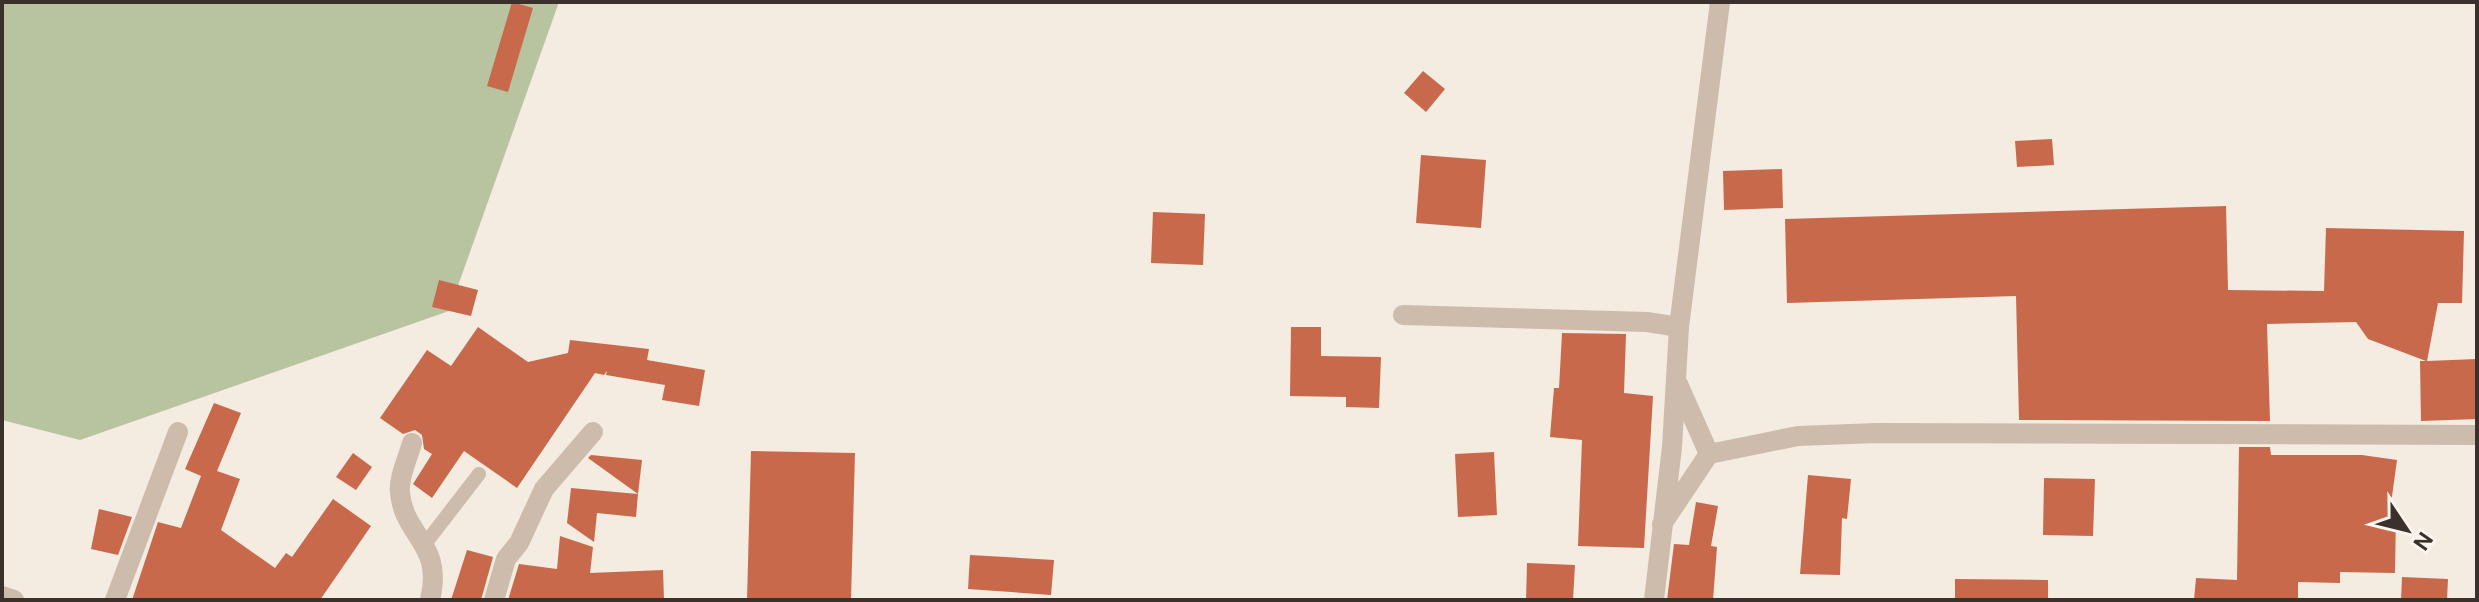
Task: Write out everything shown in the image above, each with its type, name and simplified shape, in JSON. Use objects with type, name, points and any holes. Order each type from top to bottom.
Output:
[{"type":"street","points":[[1654,600],[1679,327],[1720,2]]},
{"type":"street","points":[[1403,315],[1647,322],[1679,327]]},
{"type":"street","points":[[1676,379],[1709,454]]},
{"type":"street","points":[[115,600],[178,432]]},
{"type":"street","points":[[494,600],[506,559],[519,543],[544,489],[593,432]]},
{"type":"street","points":[[1662,524],[1709,454],[1798,436],[1877,433],[2477,435]]},
{"type":"street","points":[[412,443],[399,491],[406,513],[434,565],[430,600]]},
{"type":"street","points":[[2,596],[14,600]]},
{"type":"lane","points":[[425,544],[479,474]]},
{"type":"green space","points":[[2,2],[559,2],[449,311],[80,440],[2,420]]},
{"type":"building","points":[[512,2],[533,8],[508,92],[487,86]]},
{"type":"building","points":[[1423,71],[1445,89],[1426,112],[1404,93]]},
{"type":"building","points":[[2052,139],[2054,165],[2017,167],[2015,141]]},
{"type":"building","points":[[1421,155],[1486,160],[1481,228],[1416,223]]},
{"type":"building","points":[[1782,169],[1783,208],[1724,210],[1723,171]]},
{"type":"building","points":[[2226,206],[2228,290],[2324,291],[2326,228],[2464,231],[2462,303],[2438,303],[2427,361],[2477,359],[2477,419],[2421,421],[2420,361],[2426,361],[2368,339],[2356,322],[2267,324],[2270,421],[2019,420],[2016,296],[1787,303],[1785,219]]},
{"type":"building","points":[[1153,212],[1205,214],[1203,265],[1151,263]]},
{"type":"building","points":[[439,280],[478,290],[471,316],[432,307]]},
{"type":"building","points":[[478,327],[528,362],[568,353],[570,340],[649,349],[647,360],[705,370],[699,406],[662,400],[665,385],[606,375],[607,371],[604,375],[595,373],[517,488],[464,451],[432,498],[413,484],[432,454],[424,449],[422,435],[415,430],[403,434],[380,418],[427,350],[451,366]]},
{"type":"building","points":[[1291,327],[1321,327],[1321,356],[1381,357],[1379,408],[1346,407],[1346,397],[1290,396]]},
{"type":"building","points":[[1562,333],[1626,334],[1624,393],[1653,396],[1644,548],[1578,546],[1582,440],[1550,437],[1554,388],[1559,388]]},
{"type":"building","points":[[214,403],[241,413],[217,471],[240,479],[221,530],[275,568],[286,553],[292,557],[333,499],[371,526],[320,600],[132,600],[158,522],[181,528],[201,476],[185,469]]},
{"type":"building","points":[[2239,447],[2270,447],[2271,455],[2362,455],[2397,460],[2390,511],[2396,511],[2395,573],[2340,572],[2340,583],[2298,582],[2298,600],[2194,600],[2196,578],[2237,580]]},
{"type":"building","points":[[751,451],[855,453],[851,600],[747,600]]},
{"type":"building","points":[[1494,452],[1497,515],[1458,517],[1455,454]]},
{"type":"building","points":[[353,453],[372,467],[356,490],[336,477]]},
{"type":"building","points":[[591,455],[642,460],[638,494],[588,458]]},
{"type":"building","points":[[1808,475],[1851,479],[1847,519],[1842,518],[1840,575],[1800,574]]},
{"type":"building","points":[[2044,478],[2095,479],[2093,536],[2043,535]]},
{"type":"building","points":[[571,488],[638,494],[636,517],[597,513],[594,542],[567,523]]},
{"type":"building","points":[[1696,502],[1718,506],[1711,546],[1717,547],[1713,600],[1667,600],[1674,544],[1689,545]]},
{"type":"building","points":[[99,509],[132,517],[118,555],[91,549]]},
{"type":"building","points":[[560,536],[593,547],[590,573],[663,570],[664,600],[508,600],[519,564],[557,569]]},
{"type":"building","points":[[467,550],[493,557],[481,600],[451,600]]},
{"type":"building","points":[[970,555],[1054,560],[1051,595],[968,589]]},
{"type":"building","points":[[1527,563],[1575,565],[1573,600],[1526,600]]},
{"type":"building","points":[[2402,577],[2448,579],[2447,600],[2401,600]]},
{"type":"building","points":[[1955,579],[2048,580],[2048,600],[1955,600]]}]
